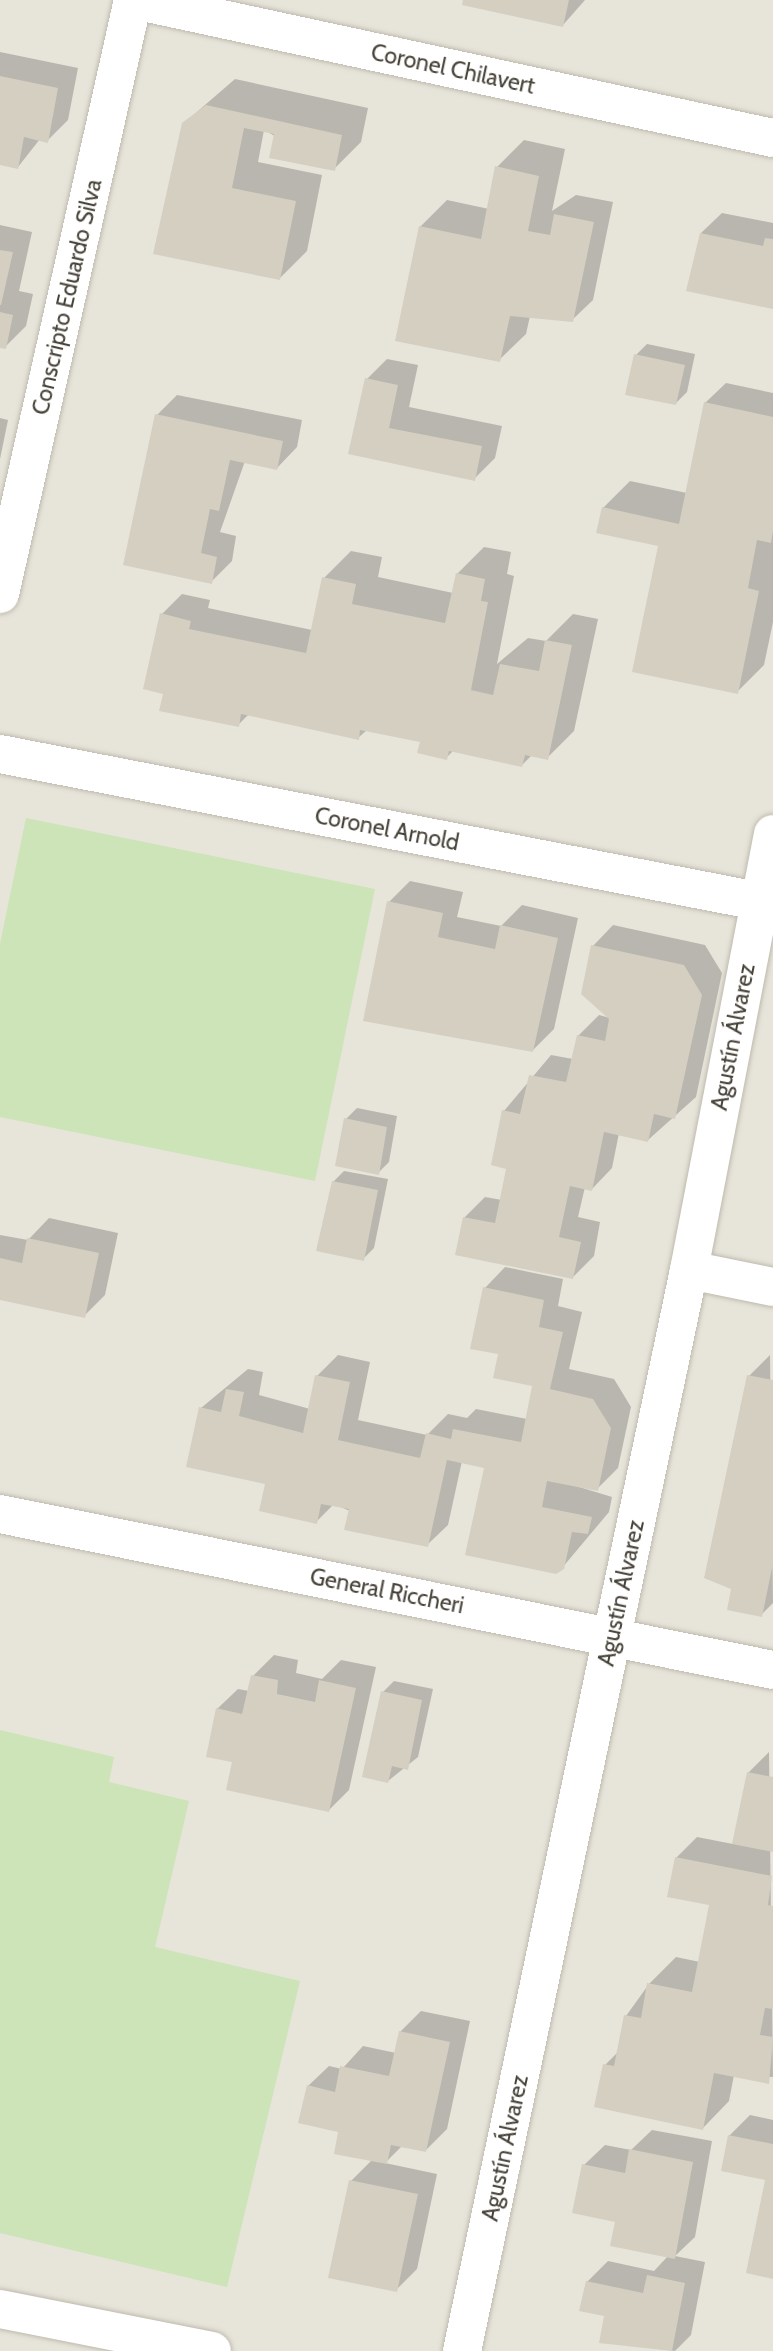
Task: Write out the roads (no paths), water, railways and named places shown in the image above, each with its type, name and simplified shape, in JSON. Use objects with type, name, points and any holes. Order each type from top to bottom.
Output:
[{"type":"street","name":"Coronel Chilavert","points":[[133,0],[773,138]]},
{"type":"street","name":"Conscripto Eduardo Silva","points":[[0,594],[133,0]]},
{"type":"street","name":"Coronel Arnold","points":[[0,754],[766,902]]},
{"type":"street","name":"Agustín Álvarez","points":[[462,2351],[766,902],[773,834]]},
{"type":"street","points":[[689,1270],[773,1287]]},
{"type":"street","name":"General Riccheri","points":[[0,1514],[773,1670]]},
{"type":"street","points":[[0,2309],[212,2351]]}]
